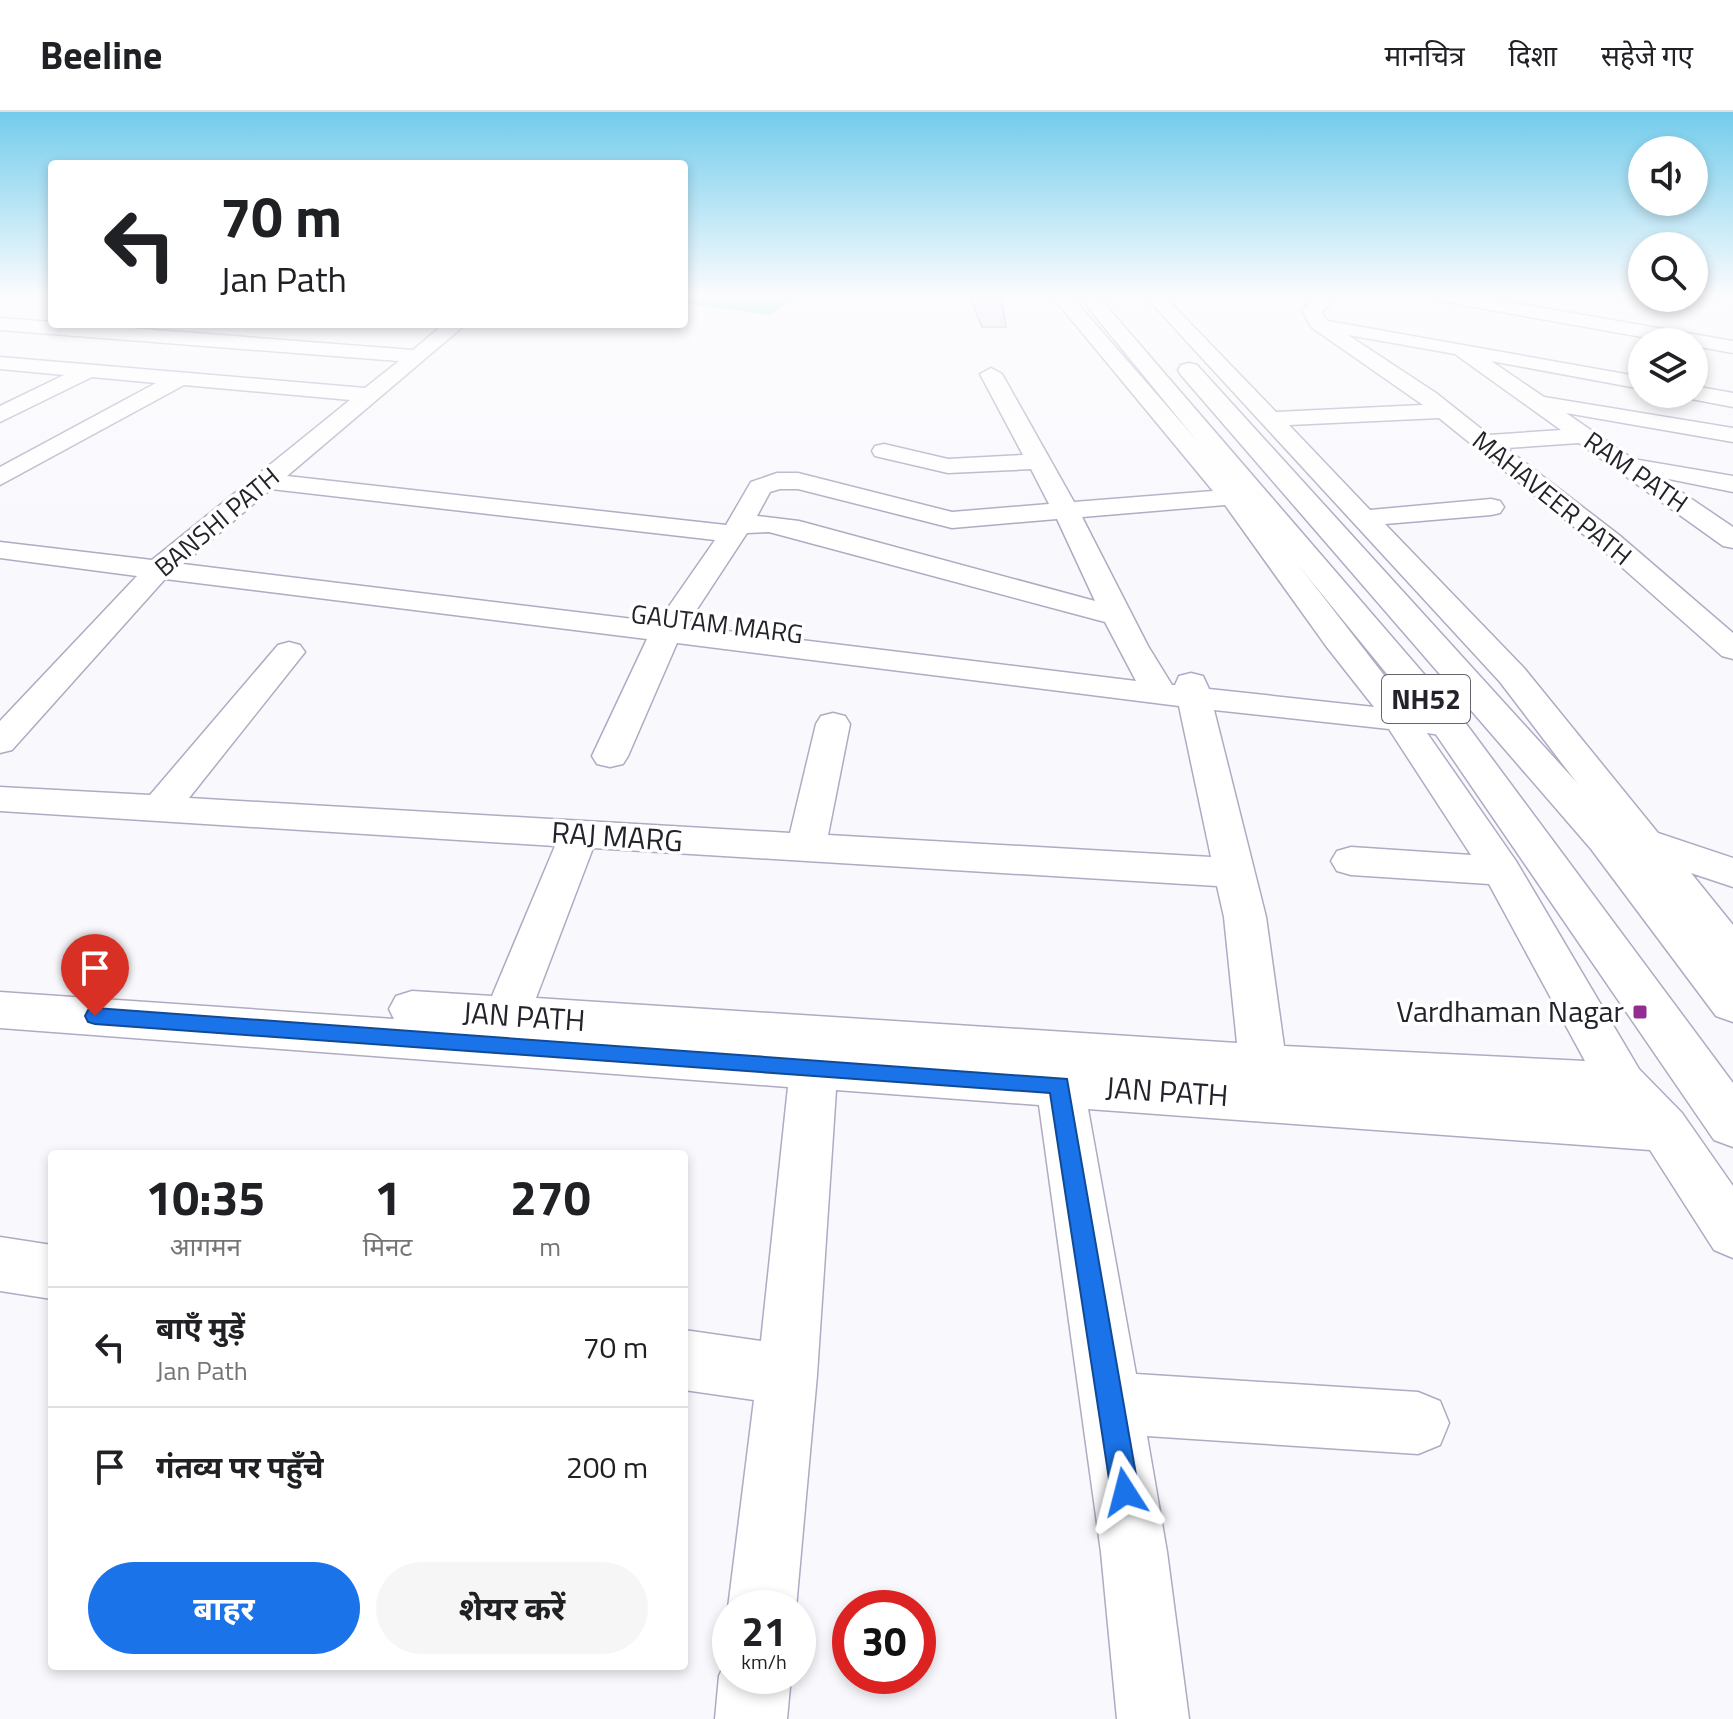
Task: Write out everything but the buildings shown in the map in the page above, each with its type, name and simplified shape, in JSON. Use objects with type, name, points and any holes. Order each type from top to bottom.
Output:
[{"type":"highway","name":"NH52","points":[[1146,370],[1417,714],[1733,1124]]},
{"type":"highway","name":"NH52","points":[[1190,370],[1623,840],[1733,1003]]},
{"type":"street","points":[[65,370],[369,395]]},
{"type":"street","name":"BANSHI PATH","points":[[0,742],[165,564],[400,370]]},
{"type":"street","points":[[1124,370],[1232,497],[1337,639],[1417,714],[1622,1084],[1664,1129],[1733,1232]]},
{"type":"street","points":[[1225,370],[1512,675],[1623,840],[1733,956]]},
{"type":"street","name":"MAHAVEER PATH","points":[[1386,370],[1445,411],[1609,541],[1733,649]]},
{"type":"street","name":"RAM PATH","points":[[1490,370],[1733,540]]},
{"type":"street","points":[[1572,370],[1628,380]]},
{"type":"street","points":[[0,415],[86,372]]},
{"type":"street","points":[[991,374],[1065,509],[1116,616],[1175,688],[1245,917],[1263,1065]]},
{"type":"street","points":[[0,477],[178,380]]},
{"type":"street","points":[[1708,396],[1733,400]]},
{"type":"street","points":[[1535,401],[1733,435]]},
{"type":"street","points":[[1272,419],[1445,411]]},
{"type":"street","points":[[1483,442],[1584,436]]},
{"type":"street","points":[[884,451],[948,466],[1039,461]]},
{"type":"street","points":[[1620,461],[1733,484]]},
{"type":"street","points":[[266,481],[736,529],[789,527],[1116,616]]},
{"type":"street","points":[[610,756],[671,626],[736,529],[760,487],[777,481],[798,481],[952,520],[985,520],[1065,509],[1232,497]]},
{"type":"street","points":[[1365,518],[1491,507]]},
{"type":"street","points":[[0,537],[165,564]]},
{"type":"street","points":[[0,550],[165,564]]},
{"type":"street","name":"GAUTAM MARG","points":[[165,564],[1175,688],[1417,714]]},
{"type":"street","points":[[1693,614],[1733,614]]},
{"type":"street","points":[[160,808],[289,652]]},
{"type":"street","points":[[806,849],[833,724]]},
{"type":"street","name":"RAJ MARG","points":[[0,799],[1234,873]]},
{"type":"street","points":[[506,1016],[579,834]]},
{"type":"street","points":[[1623,840],[1733,873]]},
{"type":"street","points":[[1351,861],[1502,871]]},
{"type":"street","name":"JAN PATH","points":[[0,981],[1263,1065],[1622,1084]]},
{"type":"street","name":"JAN PATH","points":[[0,1010],[1664,1129]]},
{"type":"street","points":[[764,1590],[787,1375],[814,1067]]},
{"type":"street","points":[[1060,1085],[1134,1552],[1153,1719]]},
{"type":"street","points":[[0,1264],[48,1271]]},
{"type":"street","points":[[688,1361],[787,1375]]},
{"type":"street","points":[[1111,1403],[1418,1423]]},
{"type":"street","points":[[751,1719],[753,1694]]},
{"type":"place","name":"Vardhaman Nagar","points":[[1640,1012]]},
{"type":"route","points":[[95,1016],[1060,1085],[1125,1492]]}]
